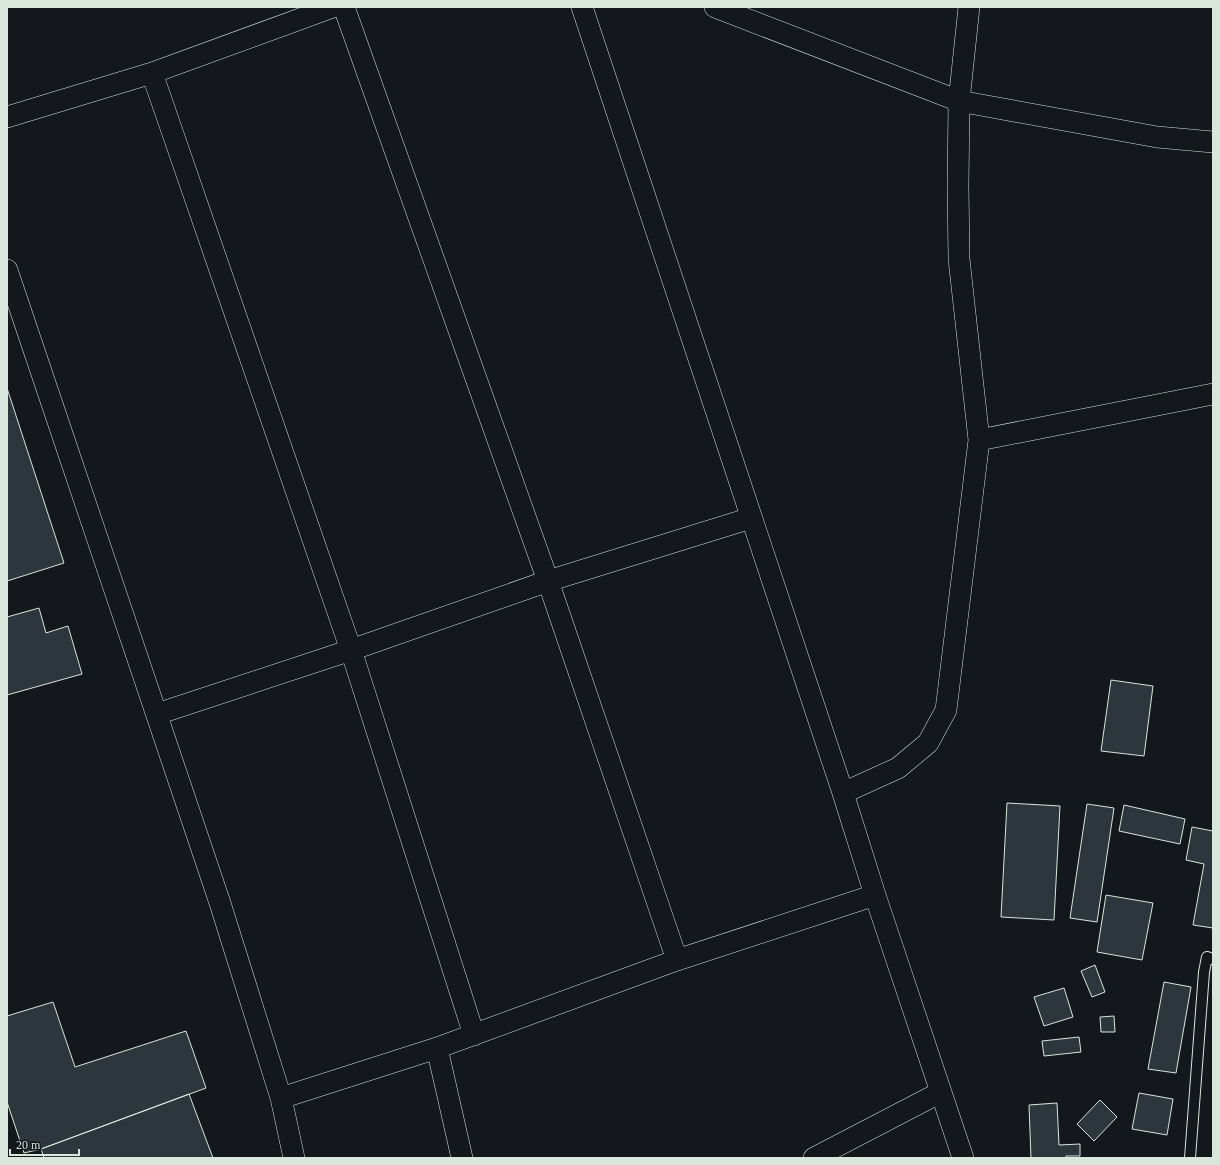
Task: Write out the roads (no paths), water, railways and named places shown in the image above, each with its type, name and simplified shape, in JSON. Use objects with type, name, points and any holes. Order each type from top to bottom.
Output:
[{"type":"street","points":[[7,117],[152,73],[333,7]]},
{"type":"street","points":[[344,7],[548,581],[677,960]]},
{"type":"street","points":[[582,7],[963,1158]]},
{"type":"street","points":[[715,7],[959,101],[1157,137],[1213,142]]},
{"type":"street","points":[[843,793],[898,768],[928,743],[946,710],[979,440],[959,259],[959,101],[969,7]]},
{"type":"street","points":[[152,73],[351,650],[474,1035]]},
{"type":"street","points":[[7,270],[220,903],[281,1098],[294,1158]]},
{"type":"street","points":[[979,440],[1213,394]]},
{"type":"street","points":[[157,714],[351,650],[548,581],[751,518]]},
{"type":"street","points":[[281,1098],[437,1048],[677,960],[875,895]]},
{"type":"street","points":[[437,1048],[462,1158]]},
{"type":"street","points":[[814,1158],[940,1092]]},
{"type":"lane","points":[[1190,1158],[1204,972],[1208,957],[1213,959]]}]
